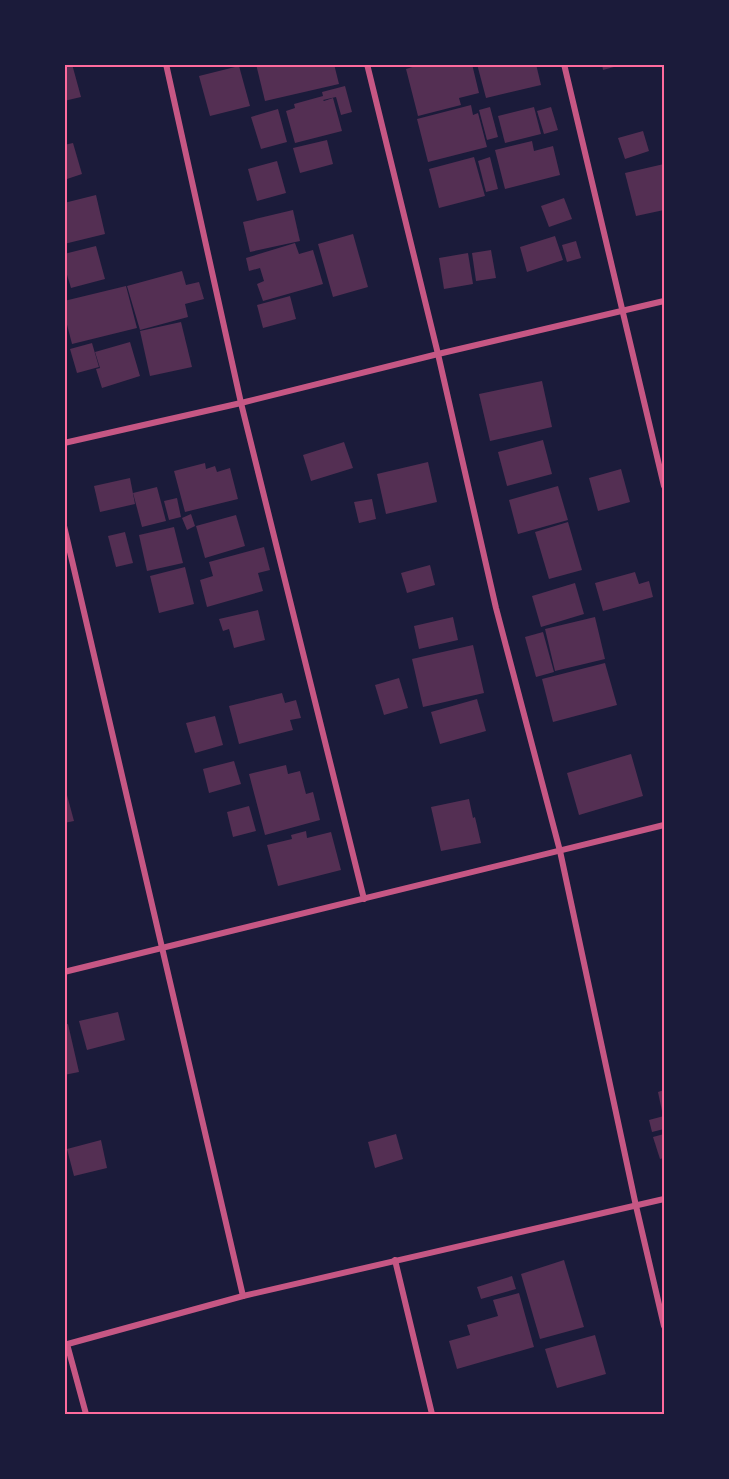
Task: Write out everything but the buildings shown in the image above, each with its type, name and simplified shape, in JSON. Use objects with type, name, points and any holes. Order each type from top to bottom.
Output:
[{"type":"street","points":[[166,64],[241,403],[364,899]]},
{"type":"street","points":[[367,64],[438,354],[496,608],[560,851],[664,1326]]},
{"type":"street","points":[[564,64],[664,486]]},
{"type":"street","points":[[64,443],[241,403],[664,301]]},
{"type":"street","points":[[64,526],[243,1296]]},
{"type":"street","points":[[64,972],[664,825]]},
{"type":"street","points":[[86,1414],[66,1345],[243,1296],[664,1199]]},
{"type":"street","points":[[395,1260],[432,1414]]}]
